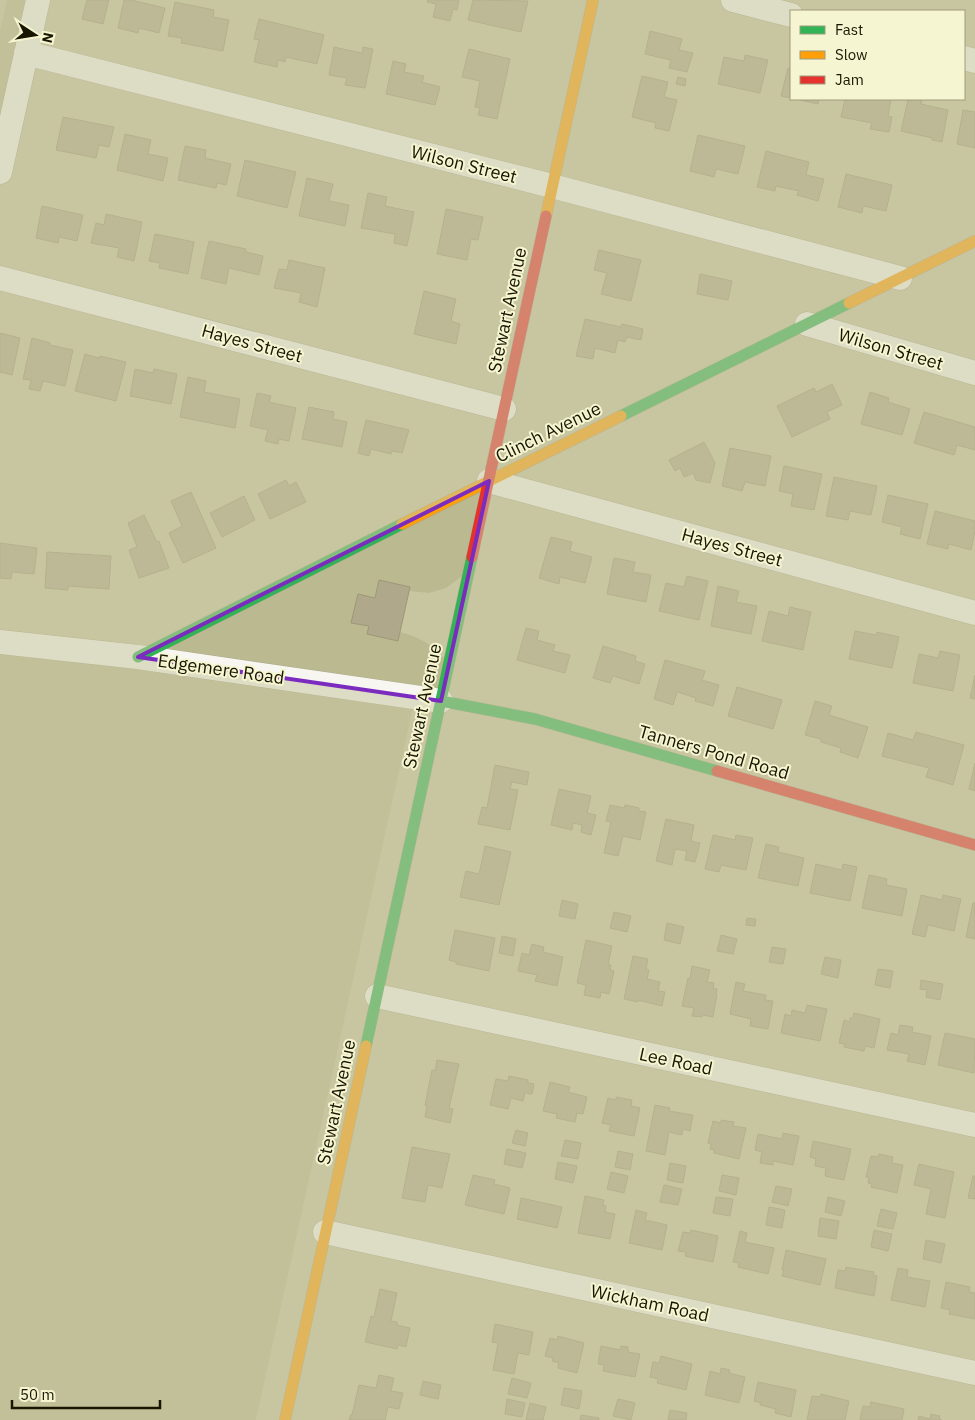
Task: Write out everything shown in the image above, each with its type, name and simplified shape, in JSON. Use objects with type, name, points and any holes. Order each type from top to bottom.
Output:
[{"type":"street","points":[[0,172],[38,0]]},
{"type":"street","name":"Stewart Avenue","points":[[284,1420],[594,0]]},
{"type":"street","points":[[733,0],[790,15]]},
{"type":"street","name":"Wilson Street","points":[[26,53],[552,186],[900,278]]},
{"type":"street","name":"Clinch Avenue","points":[[138,656],[975,241]]},
{"type":"street","name":"Hayes Street","points":[[0,278],[504,409]]},
{"type":"street","name":"Wilson Street","points":[[807,324],[975,373]]},
{"type":"street","name":"Hayes Street","points":[[489,481],[975,613]]},
{"type":"street","name":"Edgemere Road","points":[[0,642],[138,656],[441,701]]},
{"type":"street","name":"Tanners Pond Road","points":[[441,701],[535,719],[975,844]]},
{"type":"street","name":"Lee Road","points":[[377,996],[975,1126]]},
{"type":"street","name":"Wickham Road","points":[[326,1232],[975,1373]]},
{"type":"highlighted area","points":[[489,481],[441,701],[138,657],[283,584]]},
{"type":"shaded area","points":[[7,0],[35,0],[0,164],[0,31]]},
{"type":"shaded area","points":[[480,491],[462,576],[446,588],[429,593],[409,591],[410,587],[379,580],[375,598],[352,622],[369,626],[367,634],[397,641],[400,632],[413,636],[429,644],[444,658],[436,695],[416,694],[256,1420],[0,1420],[0,646],[138,659]]},
{"type":"building","points":[[87,0],[109,0],[103,24],[82,19]]},
{"type":"building","points":[[124,0],[165,8],[159,33],[139,28],[138,33],[118,28]]},
{"type":"building","points":[[428,0],[459,0],[457,10],[453,9],[450,21],[433,17],[436,4],[427,2]]},
{"type":"building","points":[[473,0],[528,1],[521,32],[468,20]]},
{"type":"building","points":[[175,2],[214,10],[213,17],[229,20],[223,51],[181,43],[182,38],[168,36]]},
{"type":"building","points":[[259,19],[324,35],[317,64],[286,57],[285,62],[278,60],[277,67],[254,62],[259,40],[254,39]]},
{"type":"building","points":[[650,31],[682,39],[679,50],[693,53],[687,72],[669,68],[671,60],[645,54]]},
{"type":"building","points":[[334,47],[362,53],[363,47],[373,49],[365,88],[345,85],[347,78],[329,75]]},
{"type":"building","points":[[469,49],[510,59],[497,119],[478,115],[480,108],[475,107],[480,81],[462,77]]},
{"type":"building","points":[[745,55],[768,60],[760,93],[718,84],[724,57],[744,61]]},
{"type":"building","points":[[393,61],[406,64],[404,72],[424,76],[422,82],[440,87],[435,105],[386,94]]},
{"type":"building","points":[[788,68],[790,69],[790,98],[781,96]]},
{"type":"building","points":[[642,76],[668,82],[664,97],[677,100],[669,131],[655,128],[656,123],[632,117]]},
{"type":"building","points":[[678,77],[686,79],[685,86],[676,84]]},
{"type":"building","points":[[800,100],[819,100],[818,104]]},
{"type":"building","points":[[845,100],[891,100],[888,116],[892,117],[889,132],[870,129],[872,123],[841,117]]},
{"type":"building","points":[[908,100],[922,100],[921,104],[948,110],[942,142],[901,131]]},
{"type":"building","points":[[963,110],[975,112],[975,148],[957,144]]},
{"type":"building","points":[[63,117],[114,127],[109,147],[99,145],[96,158],[56,150]]},
{"type":"building","points":[[125,134],[151,140],[148,154],[168,158],[163,181],[117,170]]},
{"type":"building","points":[[698,135],[745,146],[738,174],[716,169],[714,177],[690,171]]},
{"type":"building","points":[[185,146],[206,150],[205,158],[231,164],[226,185],[217,183],[216,188],[178,180]]},
{"type":"building","points":[[766,151],[809,162],[806,175],[824,179],[818,201],[797,195],[799,191],[776,186],[775,191],[757,187]]},
{"type":"building","points":[[245,160],[296,172],[287,208],[237,196]]},
{"type":"building","points":[[846,174],[892,185],[886,211],[863,206],[862,213],[838,207]]},
{"type":"building","points":[[307,178],[333,184],[329,201],[349,205],[345,226],[299,216]]},
{"type":"building","points":[[368,193],[387,197],[385,206],[414,212],[407,246],[394,243],[395,234],[361,228]]},
{"type":"building","points":[[42,206],[83,215],[77,241],[59,237],[58,243],[36,238]]},
{"type":"building","points":[[446,209],[483,217],[478,240],[471,239],[467,260],[437,254]]},
{"type":"building","points":[[106,214],[142,222],[134,261],[117,257],[119,248],[91,243],[96,223],[104,225]]},
{"type":"building","points":[[155,234],[194,242],[188,274],[159,268],[160,263],[149,261]]},
{"type":"building","points":[[209,241],[246,249],[246,252],[263,256],[259,275],[229,268],[226,284],[201,278]]},
{"type":"building","points":[[599,250],[641,260],[631,301],[601,294],[607,273],[594,270]]},
{"type":"building","points":[[289,260],[325,268],[317,307],[299,302],[301,293],[274,288],[279,269],[287,270]]},
{"type":"building","points":[[700,274],[732,281],[728,300],[697,294]]},
{"type":"building","points":[[424,291],[456,299],[451,321],[460,324],[456,344],[414,334]]},
{"type":"building","points":[[585,319],[621,327],[622,324],[643,329],[641,340],[627,337],[625,342],[618,340],[615,353],[595,348],[593,359],[576,356]]},
{"type":"building","points":[[0,333],[20,338],[12,375],[0,372]]},
{"type":"building","points":[[32,338],[50,343],[50,345],[73,350],[65,386],[43,381],[40,391],[29,389],[31,380],[23,379]]},
{"type":"building","points":[[85,354],[126,362],[116,401],[75,391]]},
{"type":"building","points":[[135,369],[153,373],[154,369],[177,374],[171,404],[130,396]]},
{"type":"building","points":[[188,377],[206,381],[204,392],[240,399],[235,428],[180,417]]},
{"type":"building","points":[[832,384],[842,405],[827,412],[830,419],[792,437],[777,406],[814,388],[816,392]]},
{"type":"building","points":[[870,392],[889,398],[888,402],[910,409],[902,435],[861,424]]},
{"type":"building","points":[[257,393],[271,396],[269,402],[296,408],[289,441],[279,439],[278,444],[265,441],[268,430],[250,426]]},
{"type":"building","points":[[309,407],[334,412],[333,419],[347,422],[342,447],[302,439]]},
{"type":"building","points":[[924,412],[975,427],[975,450],[957,445],[954,455],[914,443]]},
{"type":"building","points":[[366,420],[409,430],[402,453],[392,451],[391,454],[371,449],[369,456],[358,453]]},
{"type":"building","points":[[704,442],[715,463],[710,483],[696,480],[693,473],[684,477],[680,468],[675,471],[669,460]]},
{"type":"building","points":[[730,448],[771,456],[765,486],[745,482],[742,491],[722,486]]},
{"type":"building","points":[[784,466],[822,474],[814,510],[791,506],[793,494],[779,491]]},
{"type":"building","points":[[834,477],[877,486],[871,515],[850,511],[848,520],[826,516]]},
{"type":"building","points":[[286,480],[289,486],[296,482],[306,502],[270,519],[258,494]]},
{"type":"building","points":[[191,492],[216,548],[183,563],[169,533],[182,526],[171,501]]},
{"type":"building","points":[[888,495],[928,504],[920,539],[900,534],[902,527],[882,522]]},
{"type":"building","points":[[244,496],[255,520],[222,537],[210,513]]},
{"type":"building","points":[[935,511],[975,521],[971,550],[949,544],[948,549],[927,544]]},
{"type":"building","points":[[144,515],[157,542],[159,541],[169,568],[139,578],[129,550],[137,547],[128,523]]},
{"type":"building","points":[[551,537],[572,542],[570,551],[592,557],[585,583],[560,577],[559,584],[539,578]]},
{"type":"building","points":[[0,543],[37,548],[34,574],[12,572],[11,579],[0,578]]},
{"type":"building","points":[[47,552],[111,556],[109,589],[68,586],[68,590],[45,588]]},
{"type":"building","points":[[614,558],[635,562],[633,572],[651,575],[646,602],[607,594]]},
{"type":"building","points":[[687,576],[708,581],[699,620],[659,611],[666,583],[684,587]]},
{"type":"building","points":[[379,580],[410,587],[398,641],[367,634],[369,626],[351,623],[358,594],[375,598]]},
{"type":"building","points":[[718,586],[739,591],[736,602],[757,606],[751,634],[711,626]]},
{"type":"building","points":[[790,607],[811,612],[803,650],[762,641],[769,611],[788,616]]},
{"type":"building","points":[[526,628],[539,631],[537,640],[555,645],[553,651],[570,655],[565,673],[517,660]]},
{"type":"building","points":[[855,631],[876,635],[877,632],[899,637],[892,668],[849,659]]},
{"type":"building","points":[[603,646],[636,656],[635,661],[645,664],[639,684],[613,676],[610,683],[593,678]]},
{"type":"building","points":[[940,651],[960,655],[953,691],[913,683],[919,654],[938,658]]},
{"type":"building","points":[[665,660],[705,671],[702,680],[719,685],[713,706],[695,701],[696,698],[677,692],[673,705],[654,699]]},
{"type":"building","points":[[975,675],[975,699],[970,698]]},
{"type":"building","points":[[737,687],[782,700],[773,729],[728,716]]},
{"type":"building","points":[[815,701],[832,706],[829,715],[868,727],[858,758],[840,752],[841,748],[821,742],[821,739],[805,735]]},
{"type":"building","points":[[916,732],[964,745],[953,785],[926,777],[929,768],[882,756],[888,733],[913,740]]},
{"type":"building","points":[[975,763],[975,791],[969,789]]},
{"type":"building","points":[[495,765],[529,772],[527,785],[512,782],[510,789],[518,790],[510,830],[478,824],[482,807],[487,808]]},
{"type":"building","points":[[559,789],[591,796],[587,813],[596,815],[591,835],[581,832],[582,825],[573,823],[572,830],[551,825]]},
{"type":"building","points":[[610,805],[624,808],[625,805],[639,808],[639,811],[646,812],[640,840],[623,836],[618,856],[604,853],[611,822],[606,821]]},
{"type":"building","points":[[666,819],[694,825],[691,841],[700,843],[695,862],[685,860],[687,851],[675,849],[672,865],[656,861]]},
{"type":"building","points":[[713,835],[735,840],[736,835],[753,838],[746,870],[721,865],[719,872],[705,869]]},
{"type":"building","points":[[766,844],[779,847],[778,852],[804,858],[798,886],[758,878]]},
{"type":"building","points":[[485,846],[511,852],[499,905],[460,897],[466,871],[479,874]]},
{"type":"building","points":[[816,864],[842,870],[843,864],[857,867],[850,901],[810,893]]},
{"type":"building","points":[[869,875],[887,879],[886,885],[907,889],[902,916],[862,908]]},
{"type":"building","points":[[921,895],[942,900],[943,895],[961,899],[954,931],[928,925],[925,937],[912,934]]},
{"type":"building","points":[[562,900],[578,904],[575,919],[559,916]]},
{"type":"building","points":[[973,903],[975,903],[975,939],[966,937]]},
{"type":"building","points":[[614,912],[631,916],[627,932],[610,928]]},
{"type":"building","points":[[747,918],[756,919],[755,926],[746,925]]},
{"type":"building","points":[[667,923],[684,927],[680,944],[664,940]]},
{"type":"building","points":[[455,930],[495,938],[489,971],[456,964],[456,962],[449,960]]},
{"type":"building","points":[[721,935],[737,939],[733,954],[717,951]]},
{"type":"building","points":[[502,936],[516,939],[513,956],[499,953]]},
{"type":"building","points":[[586,940],[612,946],[608,965],[611,965],[610,970],[614,971],[609,994],[601,992],[600,998],[584,995],[586,985],[577,983]]},
{"type":"building","points":[[532,944],[544,947],[543,952],[563,957],[557,986],[535,981],[537,975],[518,971],[522,953],[529,955]]},
{"type":"building","points":[[772,947],[786,949],[783,964],[769,962]]},
{"type":"building","points":[[633,956],[648,959],[646,969],[649,970],[647,979],[660,982],[658,991],[665,992],[662,1006],[638,1000],[638,1002],[624,999]]},
{"type":"building","points":[[825,957],[841,960],[838,978],[821,974]]},
{"type":"building","points":[[692,966],[710,970],[707,982],[714,983],[713,988],[717,989],[713,1017],[703,1015],[702,1017],[692,1016],[694,1008],[682,1006]]},
{"type":"building","points":[[878,969],[893,971],[890,988],[875,985]]},
{"type":"building","points":[[921,980],[943,984],[940,1000],[926,997],[927,990],[920,989]]},
{"type":"building","points":[[736,982],[745,984],[743,991],[766,995],[765,1000],[773,1001],[768,1029],[750,1026],[751,1019],[730,1014]]},
{"type":"building","points":[[807,1005],[827,1009],[820,1041],[781,1033],[785,1014],[791,1016],[792,1010],[805,1013]]},
{"type":"building","points":[[854,1013],[880,1019],[874,1048],[865,1046],[864,1051],[844,1047],[845,1044],[839,1043],[844,1020],[850,1022],[850,1018],[853,1018]]},
{"type":"building","points":[[900,1025],[913,1027],[912,1032],[931,1036],[925,1065],[907,1061],[909,1054],[887,1050],[891,1033],[898,1035]]},
{"type":"building","points":[[945,1033],[975,1039],[974,1073],[938,1065]]},
{"type":"building","points":[[437,1060],[459,1064],[449,1108],[453,1109],[450,1123],[425,1117],[427,1106],[425,1105],[432,1070],[435,1071]]},
{"type":"building","points":[[509,1076],[528,1080],[528,1083],[534,1084],[532,1094],[525,1093],[523,1101],[511,1098],[508,1109],[490,1105],[496,1079],[508,1081]]},
{"type":"building","points":[[550,1082],[570,1087],[568,1092],[587,1097],[583,1114],[577,1113],[575,1122],[556,1118],[557,1114],[543,1111]]},
{"type":"building","points":[[616,1097],[632,1100],[631,1106],[640,1108],[634,1136],[609,1131],[611,1125],[602,1123],[608,1098],[616,1100]]},
{"type":"building","points":[[655,1105],[670,1108],[669,1111],[693,1115],[690,1131],[683,1129],[682,1135],[669,1132],[665,1155],[646,1151]]},
{"type":"building","points":[[721,1120],[734,1122],[733,1126],[746,1128],[739,1159],[714,1153],[714,1150],[710,1149],[711,1144],[708,1143],[713,1121],[721,1123]]},
{"type":"building","points":[[516,1130],[528,1133],[525,1146],[512,1143]]},
{"type":"building","points":[[783,1133],[799,1136],[793,1165],[773,1161],[773,1165],[760,1163],[762,1152],[755,1150],[758,1134],[782,1139]]},
{"type":"building","points":[[565,1140],[581,1143],[578,1159],[561,1156]]},
{"type":"building","points":[[813,1141],[851,1149],[844,1180],[825,1176],[826,1168],[815,1166],[816,1159],[810,1157]]},
{"type":"building","points":[[412,1147],[450,1154],[442,1188],[428,1185],[425,1202],[402,1198]]},
{"type":"building","points":[[507,1149],[526,1153],[522,1168],[504,1164]]},
{"type":"building","points":[[618,1151],[633,1154],[630,1170],[615,1167]]},
{"type":"building","points":[[879,1154],[893,1157],[892,1163],[903,1165],[897,1193],[871,1187],[872,1184],[868,1183],[869,1178],[866,1177],[871,1156],[878,1157]]},
{"type":"building","points":[[558,1162],[577,1166],[573,1183],[555,1179]]},
{"type":"building","points":[[670,1163],[686,1166],[683,1183],[667,1180]]},
{"type":"building","points":[[919,1164],[954,1172],[945,1218],[926,1214],[931,1189],[914,1185]]},
{"type":"building","points":[[611,1172],[628,1176],[624,1193],[607,1189]]},
{"type":"building","points":[[473,1175],[495,1180],[494,1184],[510,1188],[504,1214],[465,1205]]},
{"type":"building","points":[[722,1175],[739,1178],[736,1195],[719,1191]]},
{"type":"building","points":[[973,1176],[975,1176],[975,1199],[968,1198]]},
{"type":"building","points":[[664,1185],[682,1189],[678,1205],[660,1202]]},
{"type":"building","points":[[776,1186],[792,1189],[788,1206],[772,1202]]},
{"type":"building","points":[[585,1196],[604,1200],[605,1212],[615,1214],[610,1239],[578,1233]]},
{"type":"building","points":[[716,1197],[733,1199],[730,1216],[713,1213]]},
{"type":"building","points":[[828,1197],[845,1201],[841,1216],[825,1212]]},
{"type":"building","points":[[521,1198],[562,1207],[557,1228],[517,1219]]},
{"type":"building","points":[[769,1207],[785,1210],[782,1228],[766,1225]]},
{"type":"building","points":[[881,1209],[897,1213],[893,1229],[877,1226]]},
{"type":"building","points":[[636,1210],[647,1213],[645,1220],[667,1225],[662,1250],[629,1243]]},
{"type":"building","points":[[820,1218],[839,1221],[836,1239],[818,1236]]},
{"type":"building","points":[[691,1230],[718,1236],[713,1262],[685,1256],[686,1252],[678,1251],[683,1232],[690,1233]]},
{"type":"building","points":[[874,1230],[892,1234],[888,1251],[871,1247]]},
{"type":"building","points":[[740,1231],[747,1233],[745,1242],[774,1248],[768,1274],[738,1267],[739,1263],[733,1262]]},
{"type":"building","points":[[926,1240],[945,1244],[941,1263],[923,1259]]},
{"type":"building","points":[[786,1250],[826,1259],[820,1285],[782,1276]]},
{"type":"building","points":[[846,1267],[874,1272],[873,1275],[877,1276],[874,1296],[835,1288],[838,1270],[845,1271]]},
{"type":"building","points":[[898,1268],[908,1270],[907,1277],[930,1281],[925,1307],[891,1300]]},
{"type":"building","points":[[946,1282],[970,1287],[969,1292],[975,1293],[975,1319],[949,1314],[950,1310],[941,1308]]},
{"type":"building","points":[[380,1289],[397,1293],[391,1321],[397,1322],[397,1325],[410,1328],[406,1347],[398,1345],[397,1349],[365,1342],[371,1316],[374,1317]]},
{"type":"building","points":[[495,1324],[533,1332],[529,1355],[518,1353],[514,1374],[493,1370],[498,1343],[492,1342]]},
{"type":"building","points":[[558,1336],[584,1343],[577,1373],[558,1368],[559,1363],[552,1361],[553,1358],[545,1356],[550,1338],[557,1340]]},
{"type":"building","points":[[601,1346],[620,1350],[621,1346],[628,1347],[628,1352],[640,1354],[635,1377],[603,1371],[604,1365],[598,1364]]},
{"type":"building","points":[[661,1356],[692,1364],[686,1390],[657,1383],[658,1379],[650,1377],[653,1362],[659,1363]]},
{"type":"building","points":[[721,1368],[730,1370],[729,1373],[745,1377],[739,1403],[705,1395],[710,1371],[720,1374]]},
{"type":"building","points":[[379,1375],[394,1378],[391,1391],[403,1393],[399,1409],[388,1407],[385,1420],[349,1420],[352,1415],[359,1385],[376,1388]]},
{"type":"building","points":[[512,1378],[531,1383],[527,1398],[508,1394]]},
{"type":"building","points":[[423,1381],[441,1385],[438,1399],[420,1395]]},
{"type":"building","points":[[758,1382],[796,1390],[791,1417],[775,1413],[776,1409],[760,1405],[761,1403],[754,1401]]},
{"type":"building","points":[[564,1388],[582,1391],[579,1409],[561,1405]]},
{"type":"building","points":[[821,1394],[849,1401],[845,1420],[807,1420],[812,1396],[820,1397]]},
{"type":"building","points":[[507,1399],[525,1403],[522,1417],[505,1414]]},
{"type":"building","points":[[618,1399],[635,1403],[631,1420],[613,1416]]},
{"type":"building","points":[[871,1402],[904,1409],[902,1420],[860,1420],[863,1406],[870,1407]]},
{"type":"building","points":[[530,1403],[546,1407],[543,1420],[526,1420]]},
{"type":"building","points":[[670,1410],[687,1413],[686,1420],[668,1420]]},
{"type":"building","points":[[931,1414],[940,1416],[939,1419],[942,1420],[918,1420],[919,1416],[930,1419]]},
{"type":"building","points":[[581,1415],[599,1418],[599,1420],[580,1420]]},
{"type":"traffic: fast","points":[[621,416],[849,303]]},
{"type":"traffic: fast","points":[[138,657],[402,524]]},
{"type":"traffic: fast","points":[[366,1046],[472,557]]},
{"type":"traffic: fast","points":[[441,701],[535,719],[717,771]]},
{"type":"traffic: slow","points":[[546,216],[593,0]]},
{"type":"traffic: slow","points":[[849,303],[975,241]]},
{"type":"traffic: slow","points":[[402,524],[621,416]]},
{"type":"traffic: slow","points":[[285,1420],[366,1046]]},
{"type":"traffic: jam","points":[[472,557],[546,216]]},
{"type":"traffic: jam","points":[[717,771],[975,845]]}]
